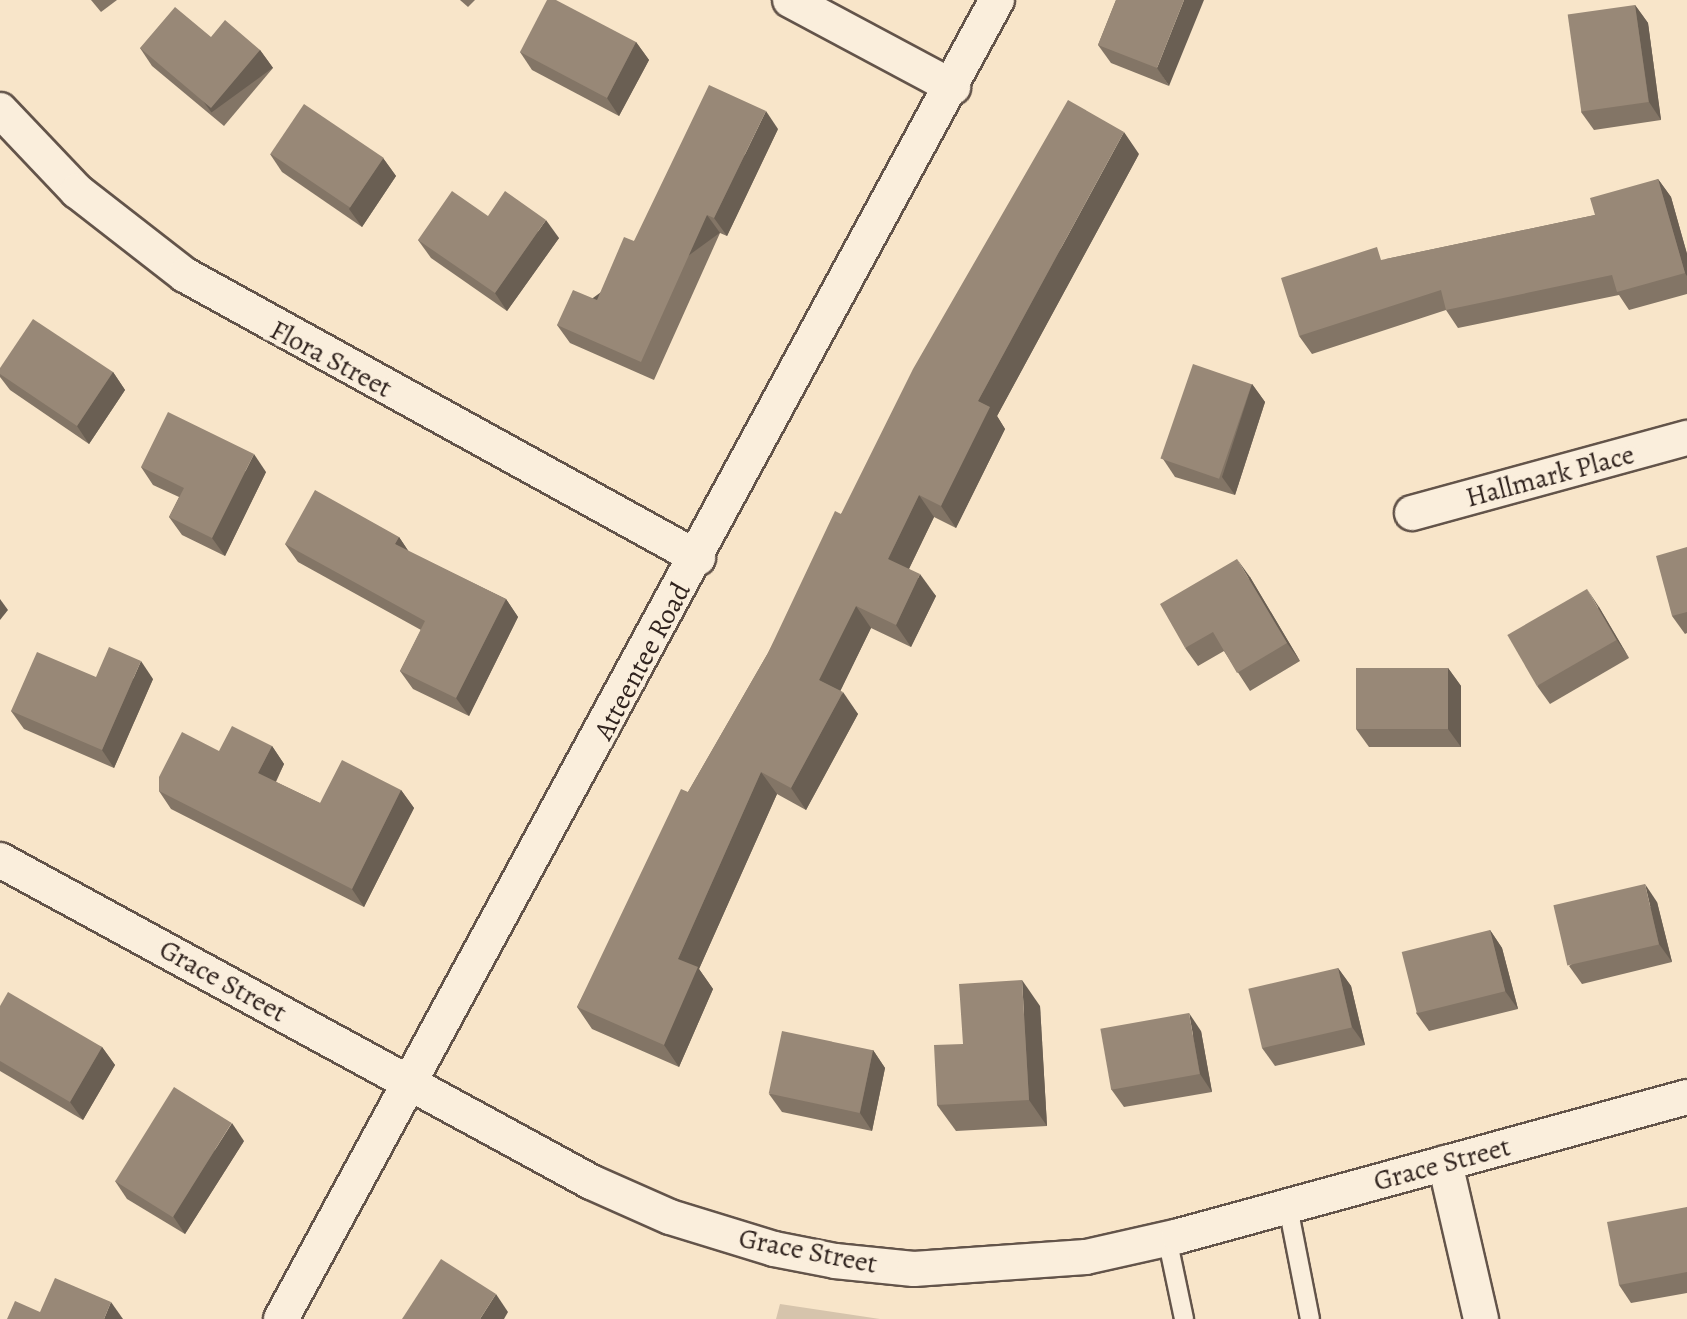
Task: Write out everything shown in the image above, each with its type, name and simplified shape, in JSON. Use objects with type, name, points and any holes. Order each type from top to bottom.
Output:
[{"type":"street","points":[[790,0],[953,87]]},
{"type":"street","name":"Atteentee Road","points":[[281,1319],[413,1084],[953,87],[997,0]]},
{"type":"street","name":"Flora Street","points":[[0,110],[77,191],[185,275],[698,558]]},
{"type":"street","name":"Hallmark Place","points":[[1412,513],[1687,438]]},
{"type":"street","name":"Grace Street","points":[[0,860],[591,1182],[670,1217],[774,1249],[914,1269],[1086,1257],[1288,1207],[1687,1097]]},
{"type":"street","points":[[1445,1163],[1481,1319]]},
{"type":"lane","points":[[1288,1207],[1310,1319]]},
{"type":"lane","points":[[1167,1238],[1184,1319]]},
{"type":"shaded area","points":[[780,1304],[880,1319],[776,1319]]},
{"type":"building","points":[[547,0],[556,0],[636,42],[607,98],[520,52]]},
{"type":"building","points":[[1116,0],[1184,0],[1157,68],[1098,45]]},
{"type":"building","points":[[1635,5],[1649,102],[1581,112],[1568,14]]},
{"type":"building","points":[[175,7],[211,37],[225,20],[260,50],[211,108],[140,48]]},
{"type":"building","points":[[709,85],[766,111],[714,218],[707,215],[641,362],[557,325],[573,290],[597,300],[624,237],[634,241]]},
{"type":"building","points":[[1068,100],[1124,132],[978,401],[990,407],[941,506],[919,495],[888,559],[920,574],[896,625],[856,606],[819,680],[843,692],[791,788],[761,772],[678,959],[698,967],[664,1045],[577,1007],[681,789],[688,792],[768,653],[835,511],[841,514],[913,369]]},
{"type":"building","points":[[304,104],[384,158],[350,207],[270,154]]},
{"type":"building","points":[[1658,179],[1685,273],[1617,292],[1612,275],[1446,310],[1441,290],[1299,336],[1281,278],[1377,247],[1381,260],[1595,215],[1590,198]]},
{"type":"building","points":[[452,191],[488,216],[505,191],[546,220],[495,293],[418,240]]},
{"type":"building","points":[[33,319],[113,372],[77,426],[0,374],[0,368]]},
{"type":"building","points":[[1193,364],[1252,384],[1219,479],[1160,459]]},
{"type":"building","points":[[168,412],[254,454],[212,538],[169,517],[184,488],[141,467]]},
{"type":"building","points":[[315,490],[399,537],[395,544],[506,599],[456,698],[400,671],[425,621],[285,544]]},
{"type":"building","points":[[1687,547],[1687,612],[1672,616],[1656,556]]},
{"type":"building","points":[[1237,559],[1287,643],[1237,673],[1213,632],[1185,648],[1160,604]]},
{"type":"building","points":[[1587,589],[1616,640],[1537,686],[1507,635]]},
{"type":"building","points":[[109,647],[141,661],[102,750],[11,711],[37,652],[96,677]]},
{"type":"building","points":[[1356,668],[1448,668],[1448,729],[1356,729]]},
{"type":"building","points":[[232,726],[272,746],[258,773],[320,803],[342,760],[401,790],[352,889],[159,791],[159,777],[182,732],[219,751]]},
{"type":"building","points":[[1645,884],[1659,944],[1567,966],[1553,905]]},
{"type":"building","points":[[1490,930],[1505,991],[1417,1013],[1402,952]]},
{"type":"building","points":[[1338,968],[1352,1027],[1262,1048],[1248,989]]},
{"type":"building","points":[[1022,980],[1029,1100],[937,1105],[934,1045],[963,1044],[959,984]]},
{"type":"building","points":[[8,992],[102,1047],[70,1102],[0,1061],[0,1006]]},
{"type":"building","points":[[1189,1013],[1200,1074],[1111,1090],[1100,1029]]},
{"type":"building","points":[[782,1031],[873,1050],[860,1113],[769,1094]]},
{"type":"building","points":[[174,1087],[232,1123],[173,1217],[115,1181]]},
{"type":"building","points":[[1687,1207],[1687,1272],[1619,1285],[1607,1222]]},
{"type":"building","points":[[441,1259],[496,1294],[480,1319],[402,1319]]},
{"type":"building","points":[[55,1278],[111,1302],[104,1319],[7,1319],[15,1301],[40,1312]]}]
